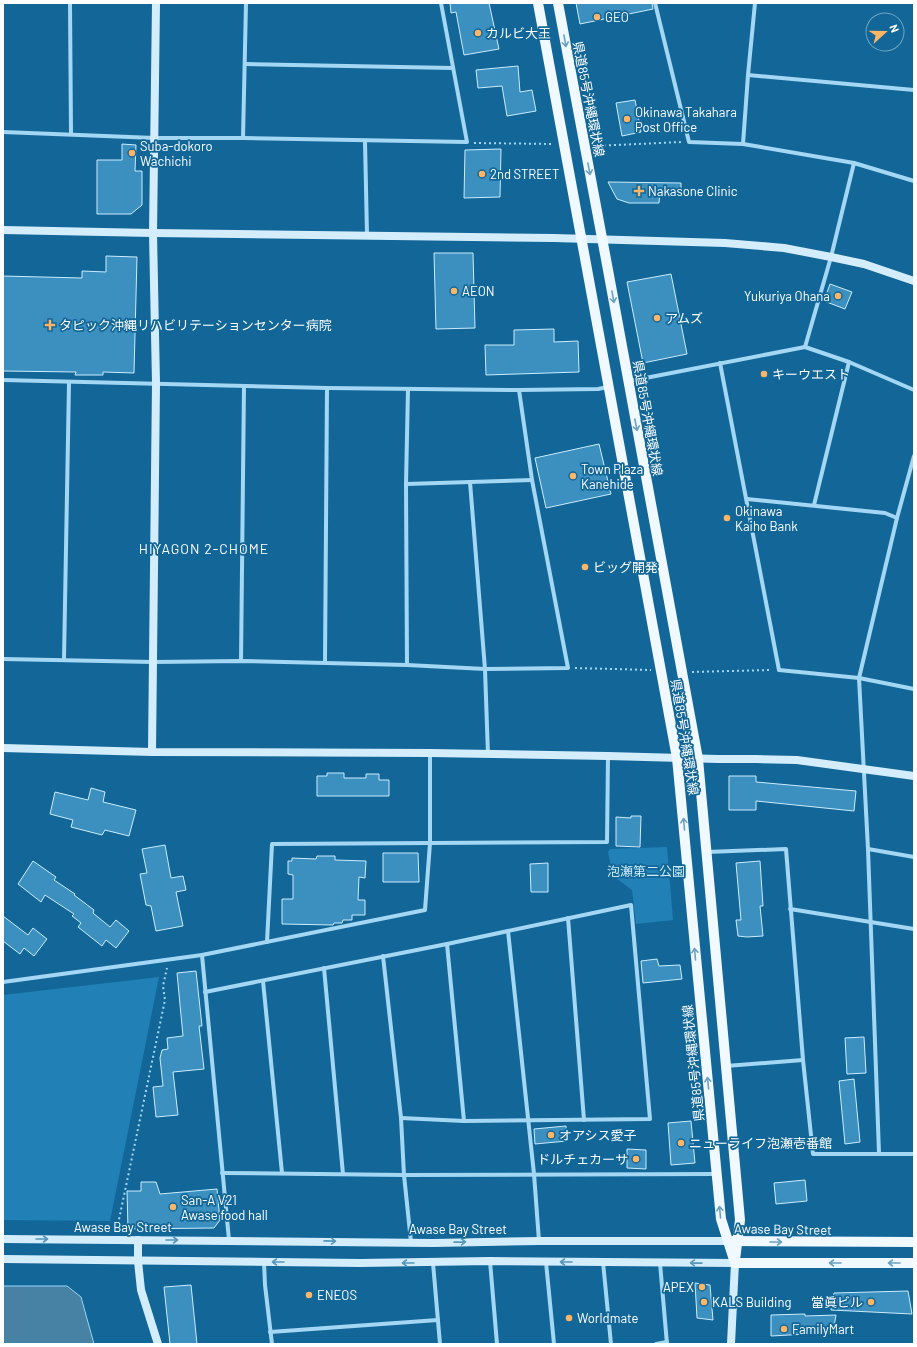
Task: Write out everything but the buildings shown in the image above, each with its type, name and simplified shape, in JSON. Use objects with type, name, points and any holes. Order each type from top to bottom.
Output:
[{"type":"main road","name":"県道85号沖縄環状線","points":[[538,3],[677,758],[721,1220],[733,1241]]},
{"type":"main road","name":"県道85号沖縄環状線","points":[[558,3],[698,759],[740,1220],[733,1241],[735,1263]]},
{"type":"main road","name":"Awase Bay Street","points":[[733,1241],[914,1242]]},
{"type":"main road","points":[[735,1263],[914,1263]]},
{"type":"street","points":[[70,3],[71,134]]},
{"type":"street","points":[[152,752],[156,383],[153,233],[156,3]]},
{"type":"street","points":[[242,138],[246,3]]},
{"type":"street","points":[[3,132],[155,138],[467,142],[441,3]]},
{"type":"street","points":[[655,3],[689,142],[743,144],[854,163],[914,181]]},
{"type":"street","points":[[743,144],[755,3]]},
{"type":"street","points":[[245,64],[454,68]]},
{"type":"street","points":[[748,75],[914,90]]},
{"type":"street","points":[[366,141],[367,235]]},
{"type":"street","points":[[805,347],[831,257],[854,163]]},
{"type":"street","points":[[3,230],[367,235],[725,243],[784,248],[831,257],[864,264],[914,281]]},
{"type":"street","points":[[628,381],[720,362],[805,347],[849,362],[914,390]]},
{"type":"street","points":[[720,362],[778,670],[859,678],[914,689]]},
{"type":"street","points":[[814,505],[849,362]]},
{"type":"street","points":[[3,380],[408,389],[519,390],[598,389],[608,387]]},
{"type":"street","points":[[64,659],[69,382]]},
{"type":"street","points":[[241,661],[244,386]]},
{"type":"street","points":[[325,663],[327,388]]},
{"type":"street","points":[[407,664],[406,484],[408,389]]},
{"type":"street","points":[[3,658],[153,662],[241,661],[407,664],[485,669],[568,668],[532,480],[519,390]]},
{"type":"street","points":[[878,1153],[871,922],[859,678],[897,518],[914,456]]},
{"type":"street","points":[[406,484],[532,480]]},
{"type":"street","points":[[470,482],[485,669],[488,755]]},
{"type":"street","points":[[747,499],[885,513],[897,518]]},
{"type":"street","points":[[3,748],[152,752],[430,753],[798,760],[914,776]]},
{"type":"street","points":[[3,982],[202,954],[425,910],[430,843],[430,753]]},
{"type":"street","points":[[267,942],[272,844],[606,842],[608,756]]},
{"type":"street","points":[[706,852],[786,849],[803,1060],[813,1154],[914,1154]]},
{"type":"street","points":[[868,850],[914,857]]},
{"type":"street","points":[[206,992],[447,944],[631,905],[650,1119],[464,1121],[401,1118]]},
{"type":"street","points":[[790,909],[914,929]]},
{"type":"street","points":[[568,918],[584,1120]]},
{"type":"street","points":[[508,930],[534,1174],[538,1241]]},
{"type":"street","points":[[447,944],[464,1121]]},
{"type":"street","points":[[202,954],[229,1240]]},
{"type":"street","points":[[383,956],[401,1118],[410,1242]]},
{"type":"street","points":[[324,968],[343,1174]]},
{"type":"street","points":[[264,981],[282,1173]]},
{"type":"street","points":[[726,1066],[803,1060]]},
{"type":"street","points":[[222,1172],[404,1175],[717,1174]]},
{"type":"street","name":"Awase Bay Street","points":[[3,1239],[434,1243],[538,1241],[733,1241]]},
{"type":"street","points":[[138,1240],[138,1261],[141,1290],[158,1344]]},
{"type":"street","points":[[3,1259],[433,1263],[490,1261],[735,1263],[731,1344]]},
{"type":"street","points":[[490,1261],[498,1344]]},
{"type":"street","points":[[264,1262],[265,1285],[272,1344]]},
{"type":"street","points":[[546,1262],[554,1344]]},
{"type":"street","points":[[603,1262],[611,1344]]},
{"type":"street","points":[[656,1344],[667,1343],[660,1262]]},
{"type":"street","points":[[433,1263],[440,1344]]},
{"type":"street","points":[[270,1332],[438,1320]]},
{"type":"path","points":[[467,142],[563,144]]},
{"type":"path","points":[[584,146],[689,142]]},
{"type":"path","points":[[568,668],[662,670]]},
{"type":"path","points":[[682,672],[778,670]]},
{"type":"path","points":[[117,1229],[165,1000],[164,986],[169,959]]},
{"type":"green space","name":"泡瀬第二公園","points":[[667,847],[673,920],[636,924],[632,890],[613,876],[608,852],[610,849]]},
{"type":"green space","points":[[159,977],[110,1221],[3,1220],[3,995]]},
{"type":"shaded area","points":[[3,1286],[67,1286],[81,1297],[94,1344],[3,1344]]},
{"type":"place","name":"GEO","points":[[597,17]]},
{"type":"place","name":"カルビ大王","points":[[478,33]]},
{"type":"place","name":"Okinawa Takahara Post Office","points":[[627,119]]},
{"type":"place","name":"Suba-dokoro Wachichi","points":[[132,153]]},
{"type":"place","name":"2nd STREET","points":[[482,174]]},
{"type":"place","name":"Nakasone Clinic","points":[[639,191]]},
{"type":"place","name":"AEON","points":[[454,291]]},
{"type":"place","name":"Yukuriya Ohana","points":[[838,296]]},
{"type":"place","name":"アムズ","points":[[657,318]]},
{"type":"place","name":"タピック沖縄リハビリテーションセンター病院","points":[[50,325]]},
{"type":"place","name":"キーウエスト","points":[[764,374]]},
{"type":"place","name":"Town Plaza Kanehide","points":[[573,476]]},
{"type":"place","name":"Okinawa Kaiho Bank","points":[[727,518]]},
{"type":"place","name":"ビッグ開発","points":[[585,567]]},
{"type":"place","name":"オアシス愛子","points":[[551,1135]]},
{"type":"place","name":"ニューライフ泡瀬壱番館","points":[[681,1143]]},
{"type":"place","name":"ドルチェカーサ","points":[[636,1159]]},
{"type":"place","name":"San-A V21 Awase food hall","points":[[173,1207]]},
{"type":"place","name":"APEX","points":[[702,1287]]},
{"type":"place","name":"ENEOS","points":[[309,1295]]},
{"type":"place","name":"KALS Building","points":[[704,1302]]},
{"type":"place","name":"當眞ビル","points":[[871,1302]]},
{"type":"place","name":"Worldmate","points":[[569,1318]]},
{"type":"place","name":"FamilyMart","points":[[784,1329]]},
{"type":"district","name":"HIYAGON 2-CHOME","points":[[204,549]]}]
